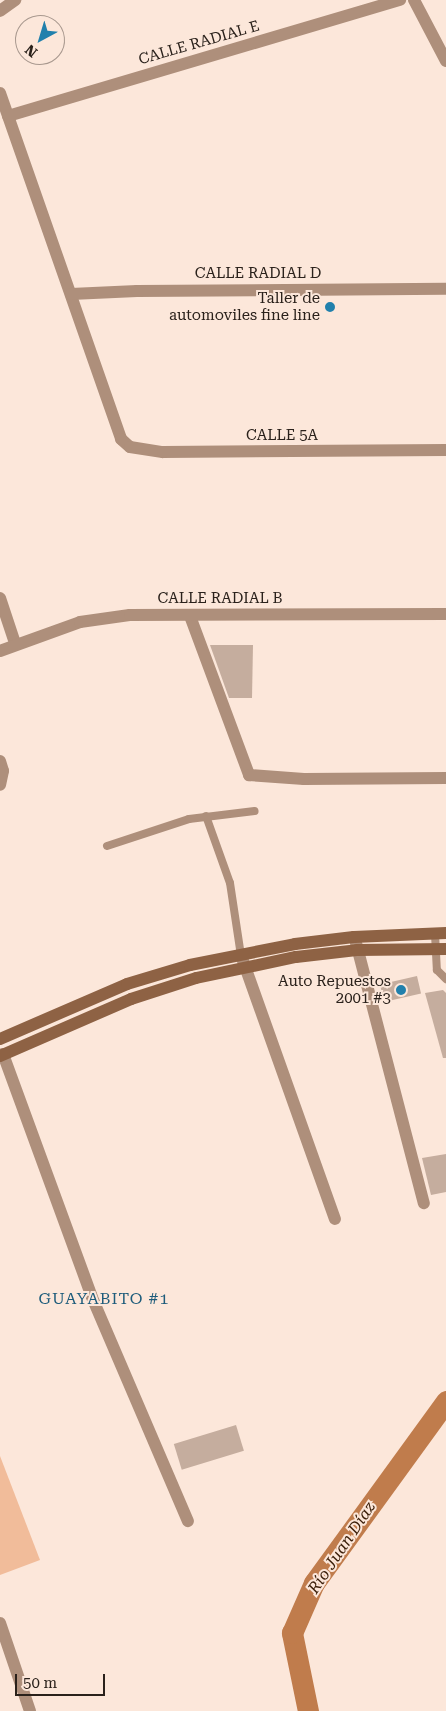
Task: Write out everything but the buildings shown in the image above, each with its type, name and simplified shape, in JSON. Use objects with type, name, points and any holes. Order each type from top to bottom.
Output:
[{"type":"main road","points":[[2,1055],[131,999],[243,961],[354,937],[441,933]]},
{"type":"main road","points":[[0,1040],[127,984],[190,965],[357,950],[441,949]]},
{"type":"street","points":[[0,11],[15,0]]},
{"type":"street","name":"CALLE RADIAL E","points":[[8,116],[400,0]]},
{"type":"street","points":[[414,0],[446,61]]},
{"type":"street","points":[[0,93],[71,294]]},
{"type":"street","name":"CALLE RADIAL D","points":[[71,294],[137,291],[446,289]]},
{"type":"street","name":"CALLE 5A","points":[[71,294],[121,439],[130,447],[163,452],[446,450]]},
{"type":"street","points":[[0,598],[15,643]]},
{"type":"street","name":"CALLE RADIAL B","points":[[0,651],[15,643],[80,622],[130,615],[446,614]]},
{"type":"street","points":[[190,616],[249,775],[304,779],[446,778]]},
{"type":"street","points":[[0,761],[3,771],[0,785]]},
{"type":"street","points":[[354,937],[424,1203]]},
{"type":"street","points":[[243,961],[335,1219]]},
{"type":"street","points":[[2,1055],[91,1295],[188,1521]]},
{"type":"street","points":[[0,1623],[30,1711]]},
{"type":"lane","points":[[107,846],[206,816],[255,811]]},
{"type":"lane","points":[[206,816],[230,883],[243,961]]},
{"type":"lane","points":[[441,933],[441,949],[437,970],[446,978]]},
{"type":"shaded area","points":[[0,1456],[40,1560],[0,1575]]},
{"type":"waterway","name":"Río Juan Díaz","points":[[308,1711],[292,1633],[314,1583],[446,1401]]},
{"type":"place","name":"Taller de automoviles fine line","points":[[330,307]]},
{"type":"place","name":"Auto Repuestos 2001 #3","points":[[401,990]]},
{"type":"district","name":"GUAYABITO #1","points":[[104,1299]]}]
